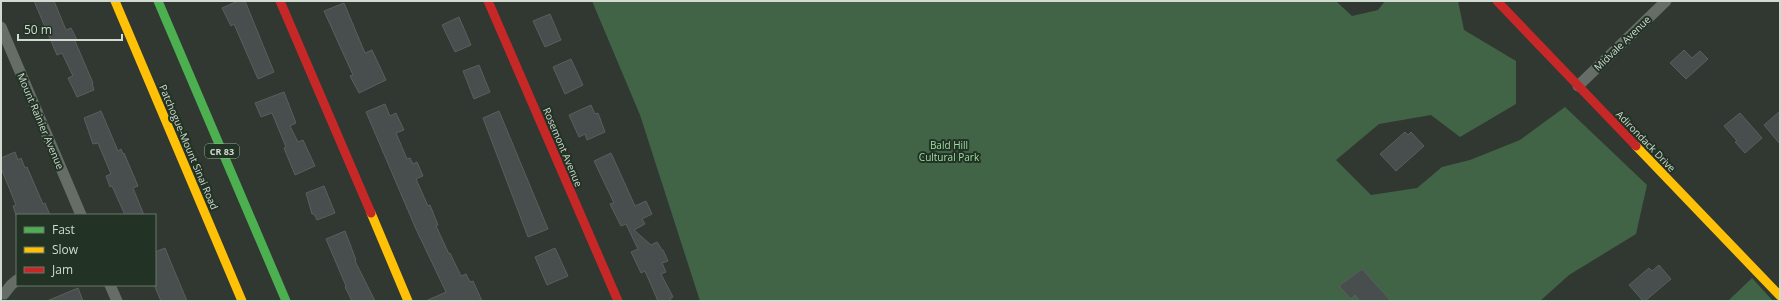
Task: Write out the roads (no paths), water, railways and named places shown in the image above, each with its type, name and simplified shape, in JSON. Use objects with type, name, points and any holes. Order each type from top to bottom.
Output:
[{"type":"main road","name":"Patchogue-Mount Sinai Road","points":[[115,1],[242,301]]},
{"type":"main road","name":"CR 83","points":[[158,1],[286,301]]},
{"type":"main road","points":[[280,1],[408,301]]},
{"type":"main road","name":"Rosemont Avenue","points":[[488,1],[618,301]]},
{"type":"main road","name":"Adirondack Drive","points":[[1497,1],[1780,296]]},
{"type":"street","name":"Midvale Avenue","points":[[1578,86],[1666,1]]},
{"type":"street","name":"Mount Rainier Avenue","points":[[1,27],[81,214]]},
{"type":"street","points":[[4,294],[16,281]]},
{"type":"street","points":[[110,286],[117,301]]},
{"type":"park label","name":"Bald Hill Cultural Park","points":[[949,150]]}]
